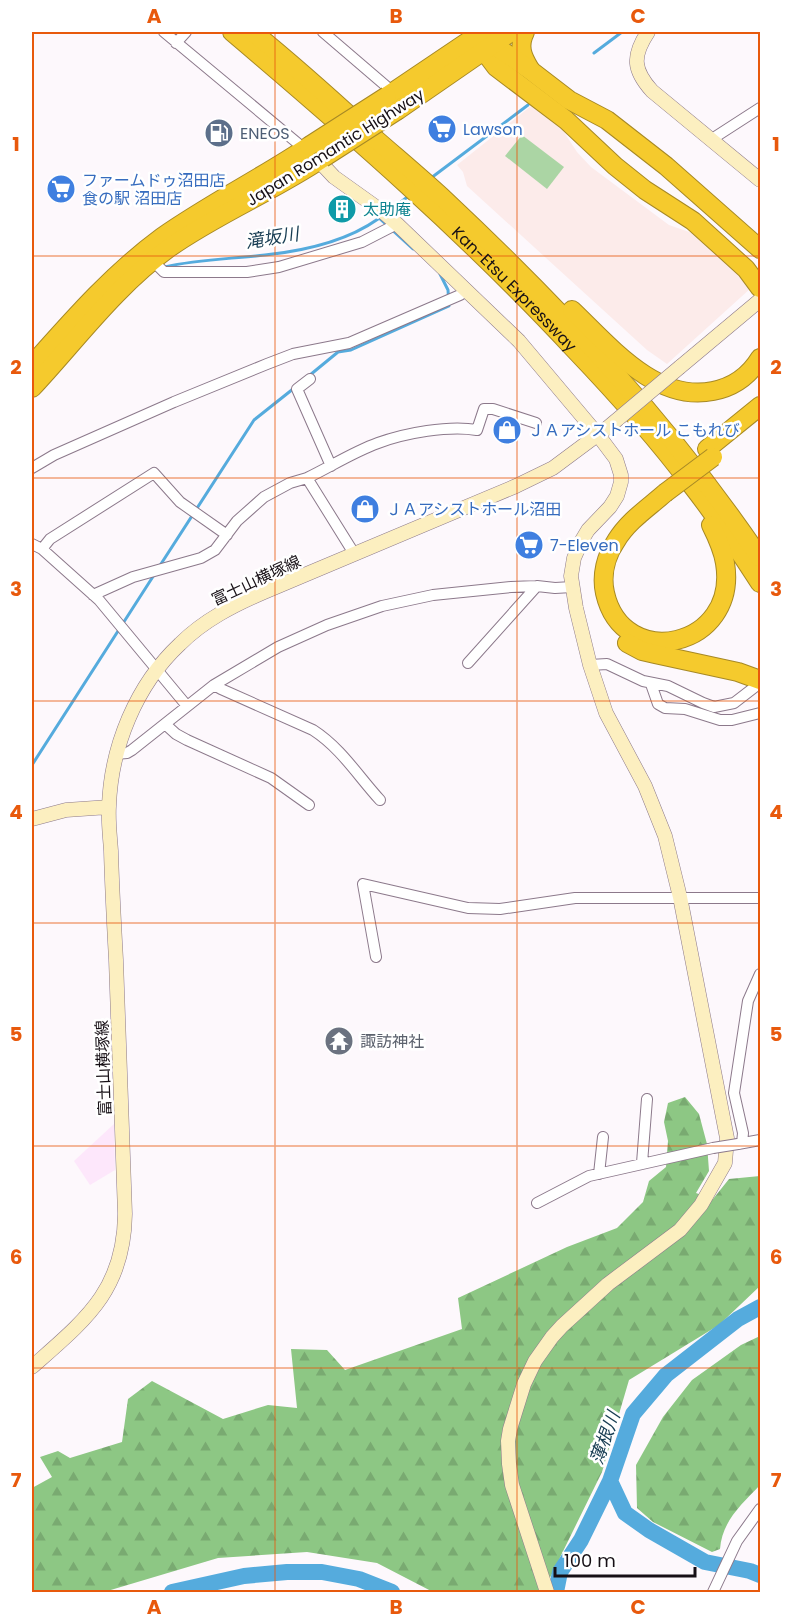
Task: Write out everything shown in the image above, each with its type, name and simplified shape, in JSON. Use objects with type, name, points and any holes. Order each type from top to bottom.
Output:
[{"type":"highway","name":"Kan-Etsu Expressway","points":[[232,32],[430,205],[550,323],[640,421],[690,482],[760,583]]},
{"type":"highway","name":"Kan-Etsu Expressway","points":[[253,32],[443,198],[510,263],[612,369],[659,423],[701,475],[760,558]]},
{"type":"highway","name":"Japan Romantic Highway","points":[[32,388],[83,329],[128,283],[168,249],[484,40],[511,32]]},
{"type":"highway","points":[[525,32],[521,47],[530,70]]},
{"type":"highway","points":[[484,40],[530,70],[568,100],[607,120],[666,166],[757,245]]},
{"type":"highway","points":[[484,40],[496,67],[566,120],[615,166],[645,190],[693,221],[731,238],[760,264]]},
{"type":"highway","name":"Japan Romantic Highway","points":[[32,365],[118,273],[160,238],[190,218],[314,154]]},
{"type":"highway","points":[[443,198],[493,239],[628,363],[655,381],[682,391],[695,393],[715,390],[734,384],[744,377],[754,368],[760,358]]},
{"type":"highway","points":[[693,221],[746,269],[755,278],[760,288]]},
{"type":"highway","points":[[550,323],[688,491],[711,525],[722,552],[725,565],[725,590],[716,613],[700,630],[690,636],[680,640],[657,641],[635,635],[617,620],[607,600],[604,575],[610,551],[624,529],[662,489]]},
{"type":"highway","points":[[710,453],[760,406]]},
{"type":"highway","points":[[760,421],[710,453],[621,518],[612,527],[599,549],[592,583],[595,602],[604,621],[631,645],[642,651],[738,672],[760,681]]},
{"type":"street","points":[[164,32],[181,37],[314,154],[334,177],[390,217],[467,290],[519,341],[602,432],[620,467],[621,482],[617,496],[588,530],[578,549],[572,567],[572,587],[590,665],[606,713],[645,786],[665,836],[680,897],[727,1138],[724,1163],[701,1205],[680,1230],[608,1284],[552,1336],[535,1361],[524,1384],[508,1441],[510,1475],[547,1593]]},
{"type":"street","points":[[323,32],[386,86],[392,100]]},
{"type":"street","points":[[648,32],[640,43],[637,57],[637,68],[641,79],[652,92],[760,180]]},
{"type":"street","points":[[712,139],[760,108]]},
{"type":"street","points":[[153,261],[164,272],[247,272],[279,267],[363,242],[390,217]]},
{"type":"street","points":[[32,468],[54,455],[205,389],[285,357],[349,343],[467,290]]},
{"type":"street","name":"富士山横塚線","points":[[32,1367],[75,1329],[106,1292],[113,1277],[123,1239],[125,1214],[109,807],[116,754],[131,712],[157,670],[180,643],[227,610],[264,592],[526,482],[553,468],[602,432],[760,300]]},
{"type":"street","points":[[310,379],[297,389],[331,466]]},
{"type":"street","points":[[93,595],[133,577],[201,558],[215,550],[237,521],[264,497],[376,444],[396,437],[461,427],[477,430],[484,409],[493,409],[536,423]]},
{"type":"street","points":[[187,706],[93,595],[37,546],[154,473],[180,502],[227,535]]},
{"type":"street","points":[[307,478],[355,555]]},
{"type":"street","points":[[116,754],[132,750],[214,685],[291,640],[327,625],[382,606],[433,595],[537,586],[572,587]]},
{"type":"street","points":[[468,663],[537,586]]},
{"type":"street","points":[[590,665],[607,664],[643,681],[675,689],[714,706],[734,703],[760,681]]},
{"type":"street","points":[[651,684],[658,704],[665,708],[685,710],[720,720],[732,720],[760,713]]},
{"type":"street","points":[[214,685],[313,730],[343,756],[380,800]]},
{"type":"street","points":[[165,724],[176,734],[271,778],[309,805]]},
{"type":"street","points":[[32,819],[66,810],[109,807]]},
{"type":"street","points":[[376,957],[363,884],[468,908],[500,909],[575,898],[760,898]]},
{"type":"street","points":[[740,1144],[742,1132],[734,1093],[748,1001],[760,974]]},
{"type":"street","points":[[642,1164],[647,1100]]},
{"type":"street","points":[[599,1174],[603,1137]]},
{"type":"street","points":[[537,1203],[590,1176],[713,1148],[760,1140]]},
{"type":"street","points":[[715,1588],[737,1541],[760,1509]]},
{"type":"shaded area","points":[[531,106],[562,129],[577,152],[591,167],[669,225],[695,234],[751,288],[667,364],[647,350],[467,186],[463,172],[457,165]]},
{"type":"shaded area","points":[[114,1124],[115,1170],[90,1185],[74,1161]]},
{"type":"green space","points":[[522,135],[564,167],[547,189],[505,156]]},
{"type":"green space","points":[[685,1097],[699,1114],[707,1144],[709,1171],[696,1193],[713,1199],[729,1179],[760,1176],[760,1286],[719,1325],[629,1380],[602,1472],[543,1592],[433,1592],[377,1563],[307,1552],[218,1558],[104,1592],[32,1592],[32,1488],[52,1477],[40,1457],[58,1451],[70,1458],[122,1442],[128,1399],[152,1381],[223,1419],[268,1405],[297,1408],[291,1349],[327,1350],[345,1370],[462,1329],[458,1298],[567,1247],[617,1228],[643,1202],[649,1181],[666,1167],[668,1141],[664,1122],[668,1103]]},
{"type":"green space","points":[[760,1336],[760,1485],[729,1521],[720,1549],[712,1552],[653,1522],[637,1508],[636,1465],[663,1417],[692,1380],[741,1345]]},
{"type":"waterway","name":"滝坂川","points":[[594,53],[622,32]]},
{"type":"waterway","name":"滝坂川","points":[[431,178],[528,105]]},
{"type":"waterway","name":"滝坂川","points":[[389,211],[410,195]]},
{"type":"waterway","points":[[379,218],[413,249]]},
{"type":"waterway","name":"滝坂川","points":[[165,267],[309,248],[339,239],[378,219]]},
{"type":"waterway","points":[[310,375],[338,352],[351,350],[449,306],[448,290],[440,274]]},
{"type":"waterway","points":[[159,567],[254,420],[293,389]]},
{"type":"waterway","points":[[32,765],[154,575]]},
{"type":"waterway","name":"薄根川","points":[[556,1592],[560,1572],[581,1540],[610,1481],[633,1414],[666,1375],[738,1319],[760,1307]]},
{"type":"waterway","points":[[610,1481],[625,1513],[649,1530],[705,1562],[760,1575]]},
{"type":"waterway","name":"薄根川","points":[[172,1592],[244,1576],[287,1572],[322,1572],[359,1579],[392,1592]]},
{"type":"place","name":"Lawson","points":[[442,129]]},
{"type":"place","name":"ENEOS","points":[[219,133]]},
{"type":"place","name":"ファームドゥ沼田店 食の駅 沼田店","points":[[61,189]]},
{"type":"place","name":"太助庵","points":[[342,209]]},
{"type":"place","name":"ＪＡアシストホール こもれび","points":[[507,430]]},
{"type":"place","name":"ＪＡアシストホール沼田","points":[[365,509]]},
{"type":"place","name":"7-Eleven","points":[[529,545]]},
{"type":"place","name":"諏訪神社","points":[[339,1041]]}]
